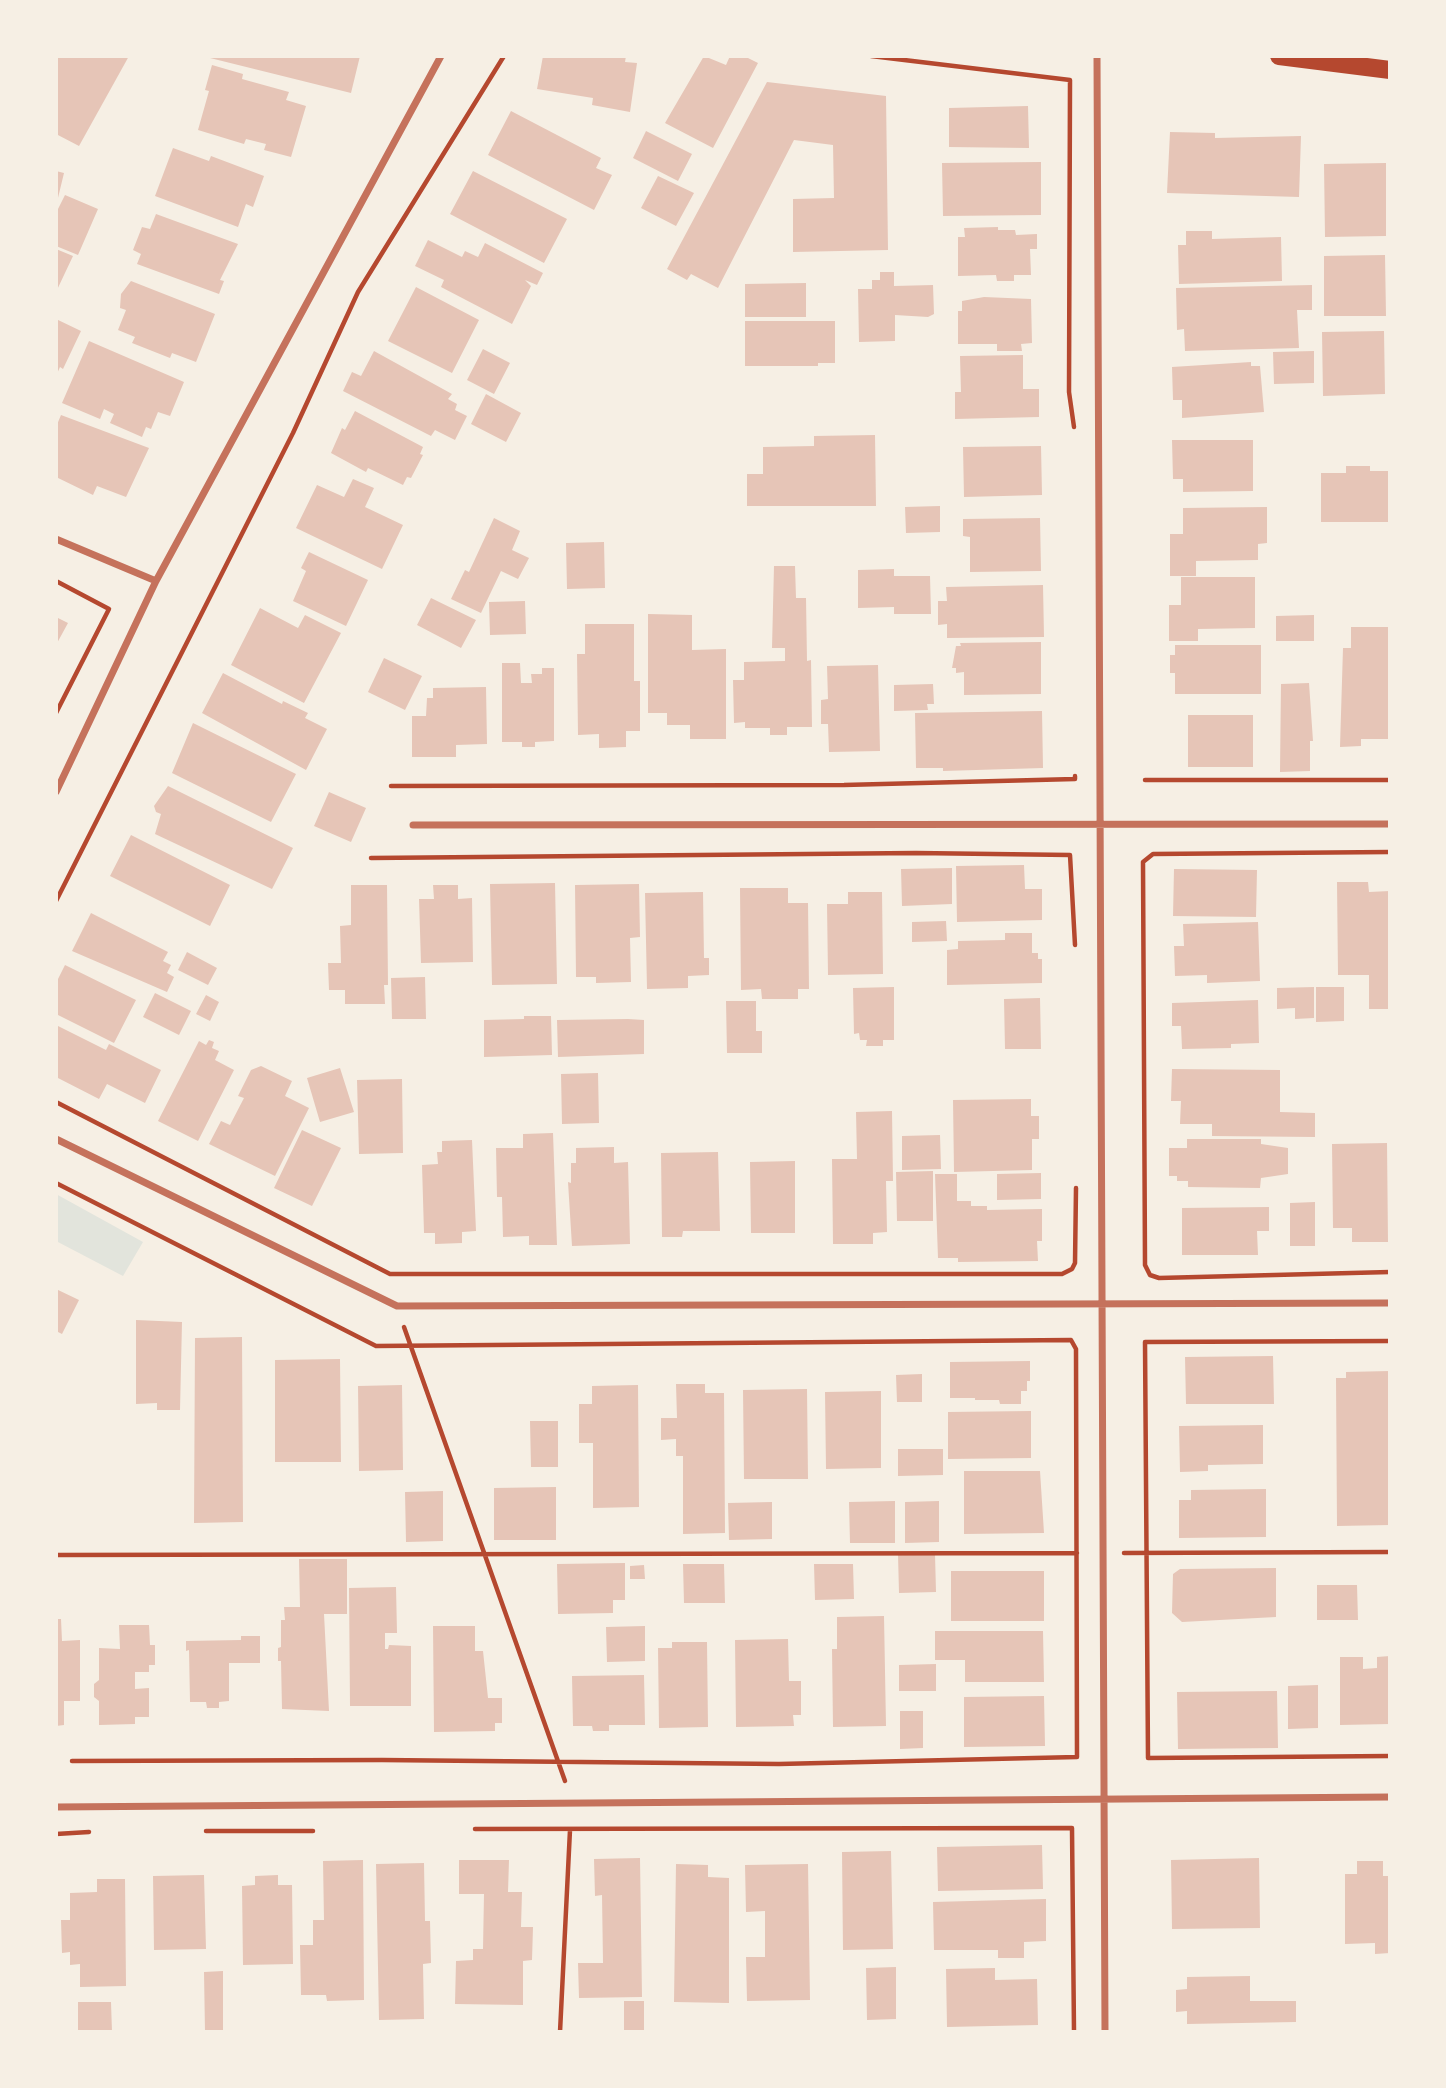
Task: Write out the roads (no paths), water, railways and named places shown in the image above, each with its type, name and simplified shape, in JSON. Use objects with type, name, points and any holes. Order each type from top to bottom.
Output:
[{"type":"main road","points":[[1279,56],[1390,70]]},
{"type":"street","points":[[56,792],[156,582],[441,56]]},
{"type":"street","points":[[1097,56],[1105,2032]]},
{"type":"street","points":[[56,539],[156,582]]},
{"type":"street","points":[[413,825],[1100,827],[1390,824]]},
{"type":"street","points":[[56,1139],[397,1306],[1390,1303]]},
{"type":"street","points":[[56,1807],[572,1801],[1390,1797]]}]
